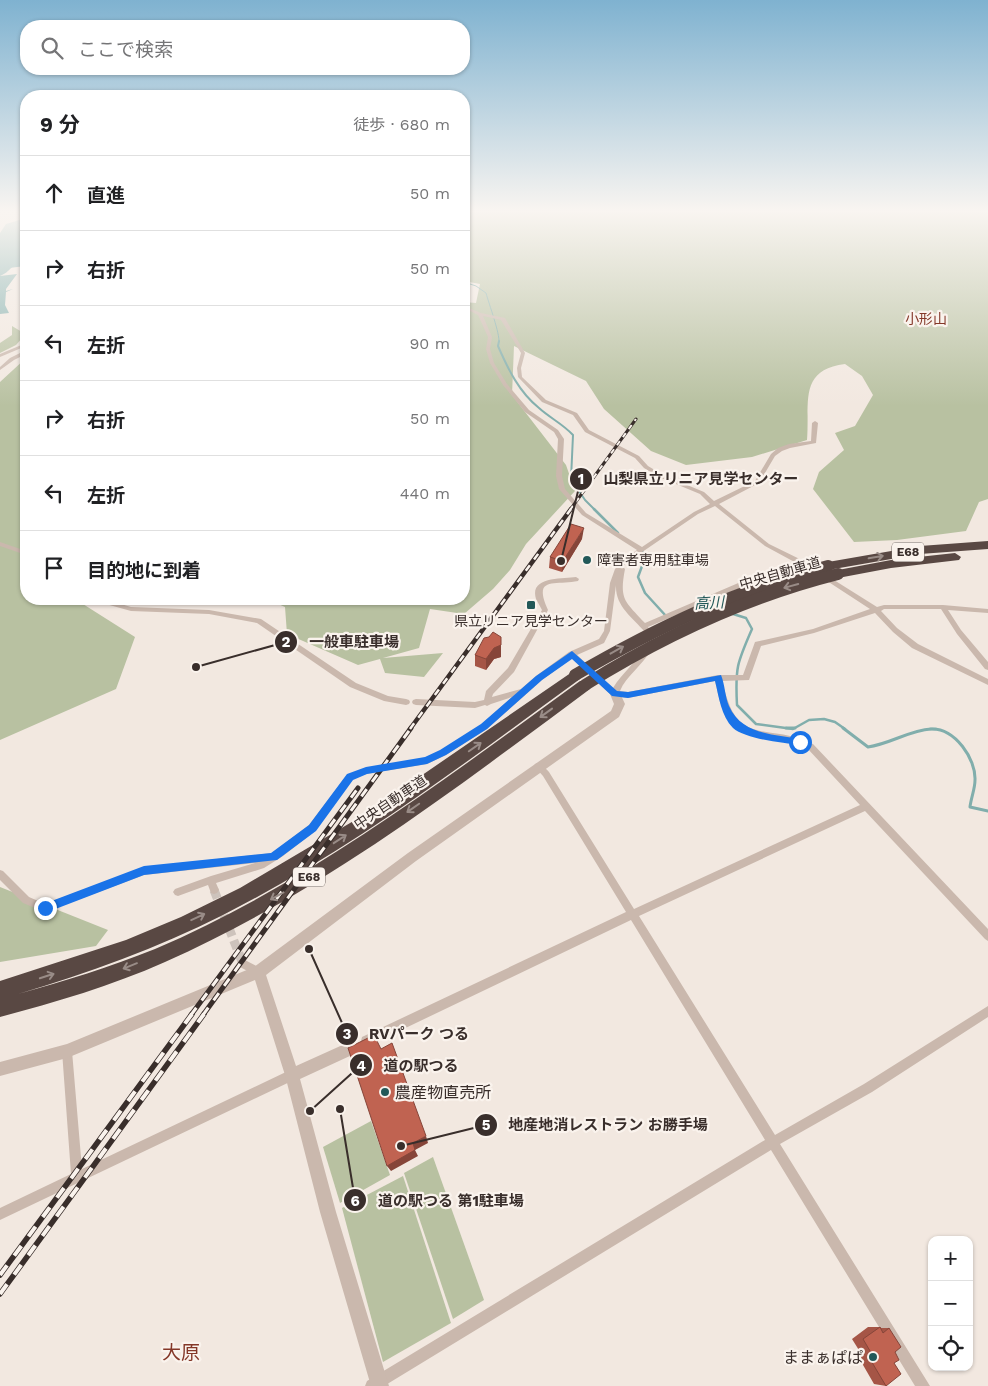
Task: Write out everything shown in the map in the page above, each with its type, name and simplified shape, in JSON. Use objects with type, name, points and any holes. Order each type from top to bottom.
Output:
[{"type":"highway","name":"中央自動車道","points":[[0,990],[86,964],[127,948],[244,895],[372,818],[580,680],[710,615],[833,570],[912,551],[988,545]]},
{"type":"highway","name":"中央自動車道","points":[[833,570],[988,554]]},
{"type":"highway","name":"中央自動車道","points":[[0,1008],[77,987],[123,969],[168,951],[252,909],[377,834],[580,680]]},
{"type":"street","points":[[470,310],[502,319],[523,353],[519,368],[520,377],[544,400],[575,414],[587,431],[637,458],[646,467],[661,476],[702,493],[761,541],[807,565],[876,610],[895,630],[915,646],[988,682]]},
{"type":"street","points":[[480,314],[490,337],[488,349],[492,363],[505,385],[527,412],[556,431],[561,439],[559,476],[562,489],[584,514],[640,549]]},
{"type":"street","points":[[0,356],[20,347]]},
{"type":"street","points":[[0,369],[20,355]]},
{"type":"street","points":[[178,892],[261,865],[312,828],[350,777],[366,771],[427,761],[435,757],[484,726],[525,690],[572,654],[602,641],[605,636],[613,583],[618,569],[624,562],[640,549],[696,513],[757,482],[764,474],[774,453],[781,448],[814,442],[815,423]]},
{"type":"street","points":[[0,544],[20,551]]},
{"type":"street","points":[[615,694],[617,686],[645,654],[650,637],[644,626],[624,608],[621,600],[621,575],[624,562]]},
{"type":"street","points":[[644,626],[745,583],[807,565]]},
{"type":"street","points":[[487,703],[489,693],[511,670],[545,610],[539,597],[541,587],[549,581],[576,579]]},
{"type":"street","points":[[116,605],[131,610],[210,612],[260,621],[353,685],[387,699],[406,702]]},
{"type":"street","points":[[615,694],[628,695],[721,678],[746,678],[758,644],[814,631],[876,610],[900,606],[943,607],[988,612]]},
{"type":"street","points":[[943,607],[959,632],[988,667]]},
{"type":"street","points":[[0,1068],[67,1051],[259,972],[412,857],[538,766],[615,714],[620,708],[620,702],[615,694],[572,654]]},
{"type":"street","points":[[721,678],[725,706],[737,726],[759,736],[792,740],[810,746],[988,936]]},
{"type":"street","points":[[416,702],[465,705],[487,703],[525,690]]},
{"type":"street","points":[[538,766],[546,774],[633,914],[923,1386]]},
{"type":"street","points":[[0,1214],[633,914],[867,806]]},
{"type":"street","points":[[0,874],[26,900],[45,908],[144,870],[273,857]]},
{"type":"street","points":[[211,880],[214,890]]},
{"type":"street","points":[[243,964],[259,972],[292,1075],[328,1212],[377,1385],[773,1142],[868,1088],[988,1011]]},
{"type":"street","points":[[67,1051],[77,1176]]},
{"type":"green space","points":[[470,277],[988,277],[988,499],[979,502],[966,531],[897,540],[854,542],[813,489],[819,472],[844,450],[835,433],[855,426],[873,395],[862,376],[845,364],[830,367],[820,373],[813,381],[808,401],[807,440],[752,457],[686,465],[651,451],[604,409],[586,381],[514,346],[512,395],[566,465],[575,491],[526,544],[510,570],[493,589],[464,614],[430,609],[419,648],[383,658],[443,653],[424,677],[385,673],[380,659],[358,665],[287,634],[285,607],[280,605],[470,605],[470,302],[476,303],[480,284],[470,282]]},
{"type":"green space","points":[[12,326],[20,331],[20,340],[16,345],[0,353],[0,343],[12,335]]},
{"type":"green space","points":[[20,364],[20,605],[84,605],[135,637],[116,689],[0,740],[0,382]]},
{"type":"green space","points":[[0,887],[108,930],[96,946],[0,962]]},
{"type":"green space","points":[[371,1121],[390,1175],[340,1203],[323,1147]]},
{"type":"green space","points":[[433,1157],[484,1300],[453,1319],[404,1173]]},
{"type":"green space","points":[[403,1176],[451,1323],[383,1362],[342,1208]]},
{"type":"water","points":[[0,277],[15,277],[6,289],[6,291],[13,289],[6,292],[5,305],[9,313],[0,314]]},
{"type":"building","points":[[571,524],[584,528],[563,561],[550,557]]},
{"type":"building","points":[[493,632],[501,637],[501,645],[494,648],[486,659],[475,655],[484,638],[489,637]]},
{"type":"building","points":[[374,1035],[381,1049],[392,1043],[426,1136],[413,1143],[415,1150],[387,1166],[348,1048]]},
{"type":"building","points":[[880,1327],[883,1333],[889,1328],[901,1347],[895,1352],[899,1360],[894,1363],[901,1374],[886,1386],[870,1359],[873,1356],[863,1339]]},
{"type":"waterway","name":"高川","points":[[470,284],[486,293],[499,341]]},
{"type":"waterway","name":"高川","points":[[499,341],[498,346],[506,363],[526,395],[543,412],[573,435],[571,479],[585,500],[618,533]]},
{"type":"waterway","name":"高川","points":[[642,549],[645,558],[638,577],[645,593],[666,616]]},
{"type":"waterway","name":"高川","points":[[733,614],[746,618],[752,629],[738,666],[736,682],[737,705],[756,724],[795,728]]},
{"type":"waterway","name":"高川","points":[[795,728],[809,720],[824,719],[835,722],[845,729]]},
{"type":"waterway","name":"高川","points":[[786,728],[795,728]]},
{"type":"waterway","name":"高川","points":[[843,728],[868,747],[908,734],[931,729]]},
{"type":"waterway","name":"高川","points":[[931,729],[936,729]]},
{"type":"waterway","name":"高川","points":[[931,729],[940,730],[956,739],[968,754],[972,763],[975,780],[970,807],[988,811]]},
{"type":"tunnel","points":[[214,890],[243,964]]},
{"type":"railway","points":[[570,510],[636,419]]},
{"type":"railway","points":[[410,729],[571,509]]},
{"type":"railway","points":[[203,1015],[411,728]]},
{"type":"railway","points":[[191,1015],[358,788]]},
{"type":"railway","points":[[0,1275],[192,1014]]},
{"type":"railway","points":[[0,1294],[204,1014]]},
{"type":"place","name":"障害者専用駐車場","points":[[587,560]]},
{"type":"place","name":"山梨県立リニア見学センター","points":[[561,561]]},
{"type":"place","name":"県立リニア見学センター","points":[[531,605]]},
{"type":"place","name":"一般車駐車場","points":[[196,667]]},
{"type":"place","name":"RVパーク つる","points":[[309,949]]},
{"type":"place","name":"農産物直売所","points":[[385,1092]]},
{"type":"place","name":"道の駅つる 第1駐車場","points":[[340,1109]]},
{"type":"place","name":"道の駅つる","points":[[310,1111]]},
{"type":"place","name":"地産地消レストラン お勝手場","points":[[401,1146]]},
{"type":"place","name":"ままぁぱぱ","points":[[873,1357]]},
{"type":"district","name":"小形山","points":[[926,319]]},
{"type":"district","name":"大原","points":[[181,1352]]},
{"type":"route","points":[[45,908],[144,870],[273,857],[312,828],[350,777],[366,771],[427,761],[443,753],[484,726],[539,678],[572,654],[615,694],[628,695],[718,678],[725,706],[730,718],[737,726],[759,736],[800,742]]}]
